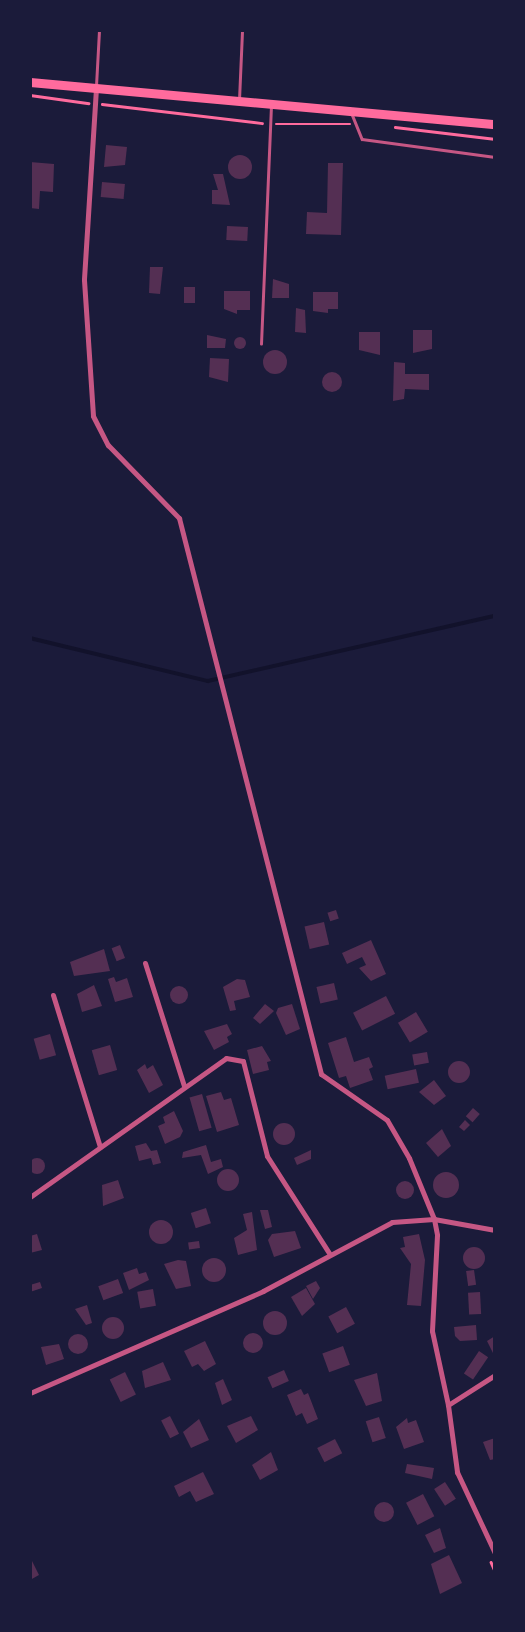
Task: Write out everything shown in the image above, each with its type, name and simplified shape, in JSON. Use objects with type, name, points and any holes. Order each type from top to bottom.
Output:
[{"type":"highway","points":[[30,82],[495,124]]},
{"type":"street","points":[[96,88],[84,280],[93,416],[108,445],[179,518],[321,1074],[387,1120],[409,1158],[434,1219],[437,1235],[432,1331],[449,1405],[457,1472],[495,1553]]},
{"type":"street","points":[[145,963],[184,1086]]},
{"type":"street","points":[[53,995],[100,1147]]},
{"type":"street","points":[[30,1197],[226,1058],[243,1061],[267,1156],[329,1253]]},
{"type":"street","points":[[30,1393],[263,1291],[329,1253],[392,1222],[434,1219],[495,1230]]},
{"type":"street","points":[[449,1405],[495,1375]]},
{"type":"lane","points":[[96,88],[99,30]]},
{"type":"lane","points":[[239,101],[242,30]]},
{"type":"lane","points":[[261,344],[271,103]]},
{"type":"lane","points":[[351,111],[362,139],[495,157]]},
{"type":"building","points":[[106,145],[127,147],[125,165],[104,167]]},
{"type":"building","points":[[240,155],[248,159],[252,167],[248,175],[240,179],[232,175],[228,167],[232,159]]},
{"type":"building","points":[[30,162],[54,164],[53,192],[40,191],[39,209],[30,208]]},
{"type":"building","points":[[328,163],[343,163],[341,235],[306,234],[307,212],[327,213]]},
{"type":"building","points":[[213,174],[223,174],[230,205],[212,204],[212,190],[218,190]]},
{"type":"building","points":[[102,182],[125,184],[124,199],[101,197]]},
{"type":"building","points":[[227,226],[248,227],[247,241],[226,240]]},
{"type":"building","points":[[150,267],[163,267],[160,294],[149,293]]},
{"type":"building","points":[[273,279],[289,284],[289,298],[272,298]]},
{"type":"building","points":[[184,287],[195,287],[195,303],[184,303]]},
{"type":"building","points":[[224,291],[250,291],[250,310],[237,310],[237,314],[224,309]]},
{"type":"building","points":[[313,292],[338,292],[338,309],[328,309],[328,313],[313,311]]},
{"type":"building","points":[[296,308],[305,310],[306,333],[295,332]]},
{"type":"building","points":[[413,330],[432,330],[432,349],[413,353]]},
{"type":"building","points":[[359,332],[380,332],[380,355],[359,350]]},
{"type":"building","points":[[207,335],[226,339],[225,348],[207,348]]},
{"type":"building","points":[[240,337],[246,343],[240,349],[234,343]]},
{"type":"building","points":[[275,350],[286,357],[287,362],[280,373],[275,374],[264,367],[263,362],[270,351]]},
{"type":"building","points":[[210,358],[229,359],[228,382],[209,377]]},
{"type":"building","points":[[394,362],[405,363],[405,374],[429,374],[429,390],[405,389],[404,399],[393,401]]},
{"type":"building","points":[[332,372],[339,375],[342,382],[339,389],[332,392],[325,389],[322,382],[325,375]]},
{"type":"building","points":[[336,910],[339,919],[330,921],[327,913]]},
{"type":"building","points":[[324,922],[329,944],[310,949],[305,926]]},
{"type":"building","points":[[371,940],[386,974],[371,981],[359,968],[366,965],[362,957],[347,964],[342,953]]},
{"type":"building","points":[[120,945],[125,958],[117,961],[112,948]]},
{"type":"building","points":[[104,949],[110,971],[74,976],[70,962]]},
{"type":"building","points":[[114,977],[116,982],[127,978],[133,997],[115,1002],[108,979]]},
{"type":"building","points":[[237,979],[245,980],[250,997],[234,1001],[236,1010],[230,1011],[223,987]]},
{"type":"building","points":[[334,983],[338,1000],[320,1004],[316,987]]},
{"type":"building","points":[[94,985],[102,1006],[82,1012],[77,994]]},
{"type":"building","points":[[175,986],[183,986],[188,995],[186,1002],[175,1004],[170,999],[170,991]]},
{"type":"building","points":[[386,996],[395,1014],[362,1031],[353,1013]]},
{"type":"building","points":[[265,1004],[274,1011],[260,1024],[253,1018]]},
{"type":"building","points":[[292,1004],[300,1029],[286,1035],[276,1013],[278,1008]]},
{"type":"building","points":[[416,1012],[428,1032],[410,1043],[398,1023]]},
{"type":"building","points":[[227,1024],[232,1034],[227,1037],[229,1042],[214,1050],[204,1031]]},
{"type":"building","points":[[50,1034],[56,1055],[40,1060],[34,1039]]},
{"type":"building","points":[[346,1037],[354,1062],[369,1057],[373,1067],[369,1069],[373,1080],[350,1088],[346,1076],[339,1078],[328,1043]]},
{"type":"building","points":[[110,1045],[117,1070],[99,1075],[92,1050]]},
{"type":"building","points":[[262,1046],[271,1061],[267,1062],[269,1070],[253,1074],[247,1050]]},
{"type":"building","points":[[427,1052],[429,1063],[414,1065],[412,1055]]},
{"type":"building","points":[[459,1061],[467,1064],[470,1072],[467,1080],[459,1083],[451,1080],[448,1072],[451,1064]]},
{"type":"building","points":[[145,1064],[147,1069],[153,1065],[163,1085],[149,1093],[137,1070]]},
{"type":"building","points":[[416,1069],[419,1083],[388,1089],[385,1076]]},
{"type":"building","points":[[434,1080],[446,1096],[434,1105],[419,1092]]},
{"type":"building","points":[[221,1092],[224,1100],[231,1098],[239,1125],[217,1132],[206,1096]]},
{"type":"building","points":[[202,1094],[212,1128],[199,1131],[190,1098]]},
{"type":"building","points":[[473,1108],[480,1114],[473,1122],[466,1116]]},
{"type":"building","points":[[174,1111],[183,1131],[180,1137],[165,1144],[158,1126],[165,1123],[163,1117]]},
{"type":"building","points":[[465,1120],[470,1125],[464,1131],[459,1127]]},
{"type":"building","points":[[280,1123],[288,1123],[295,1130],[295,1138],[288,1145],[280,1145],[273,1138],[273,1130]]},
{"type":"building","points":[[442,1129],[451,1146],[438,1157],[426,1143]]},
{"type":"building","points":[[146,1143],[151,1151],[157,1150],[161,1163],[153,1165],[151,1158],[139,1161],[135,1146]]},
{"type":"building","points":[[206,1145],[211,1162],[221,1159],[223,1167],[208,1174],[201,1155],[182,1158],[183,1152]]},
{"type":"building","points":[[311,1150],[311,1159],[297,1165],[294,1158]]},
{"type":"building","points":[[37,1158],[43,1160],[43,1172],[37,1174],[31,1172],[29,1166],[31,1160]]},
{"type":"building","points":[[228,1169],[236,1172],[239,1180],[236,1188],[228,1191],[220,1188],[217,1180],[220,1172]]},
{"type":"building","points":[[446,1172],[455,1176],[459,1185],[455,1194],[446,1198],[437,1194],[433,1185],[437,1176]]},
{"type":"building","points":[[118,1180],[124,1198],[103,1206],[102,1185]]},
{"type":"building","points":[[401,1181],[409,1181],[414,1190],[412,1197],[401,1199],[396,1194],[396,1186]]},
{"type":"building","points":[[206,1208],[211,1223],[196,1228],[191,1213]]},
{"type":"building","points":[[260,1210],[268,1210],[272,1227],[265,1229]]},
{"type":"building","points":[[252,1212],[257,1250],[238,1255],[234,1238],[247,1230],[243,1214]]},
{"type":"building","points":[[161,1220],[169,1224],[173,1232],[169,1240],[161,1244],[153,1240],[149,1232],[153,1224]]},
{"type":"building","points":[[295,1231],[301,1248],[274,1257],[268,1240],[272,1234]]},
{"type":"building","points":[[37,1234],[42,1250],[30,1253],[30,1236]]},
{"type":"building","points":[[419,1234],[425,1260],[421,1306],[407,1305],[411,1264],[400,1248],[405,1247],[403,1237]]},
{"type":"building","points":[[199,1241],[200,1248],[189,1249],[188,1243]]},
{"type":"building","points":[[474,1247],[482,1250],[485,1258],[482,1266],[474,1269],[466,1266],[463,1258],[466,1250]]},
{"type":"building","points":[[214,1258],[225,1265],[226,1270],[219,1281],[214,1282],[203,1275],[202,1270],[209,1259]]},
{"type":"building","points":[[186,1261],[191,1286],[176,1289],[164,1264]]},
{"type":"building","points":[[137,1268],[139,1274],[146,1272],[149,1280],[129,1290],[123,1273]]},
{"type":"building","points":[[474,1270],[476,1285],[468,1286],[466,1271]]},
{"type":"building","points":[[118,1279],[123,1293],[103,1300],[98,1286]]},
{"type":"building","points":[[316,1281],[320,1288],[313,1299],[306,1286]]},
{"type":"building","points":[[40,1282],[42,1288],[30,1292],[30,1285]]},
{"type":"building","points":[[306,1288],[315,1304],[302,1316],[291,1297]]},
{"type":"building","points":[[153,1289],[156,1306],[140,1309],[137,1292]]},
{"type":"building","points":[[480,1292],[481,1314],[469,1315],[468,1293]]},
{"type":"building","points":[[87,1305],[92,1323],[86,1325],[75,1309]]},
{"type":"building","points":[[346,1307],[355,1324],[337,1333],[328,1316]]},
{"type":"building","points":[[275,1311],[283,1315],[287,1323],[283,1331],[275,1335],[267,1331],[263,1323],[267,1315]]},
{"type":"building","points":[[113,1317],[121,1320],[124,1328],[121,1336],[113,1339],[105,1336],[102,1328],[105,1320]]},
{"type":"building","points":[[476,1325],[477,1340],[460,1341],[455,1336],[454,1327]]},
{"type":"building","points":[[253,1333],[260,1336],[263,1343],[260,1350],[253,1353],[246,1350],[243,1343],[246,1336]]},
{"type":"building","points":[[78,1334],[85,1337],[88,1344],[85,1351],[78,1354],[71,1351],[68,1344],[71,1337]]},
{"type":"building","points":[[495,1336],[495,1357],[487,1341]]},
{"type":"building","points":[[205,1341],[216,1364],[204,1371],[198,1364],[192,1367],[184,1351]]},
{"type":"building","points":[[59,1344],[64,1359],[46,1365],[41,1347]]},
{"type":"building","points":[[343,1346],[350,1365],[329,1372],[322,1354]]},
{"type":"building","points":[[479,1351],[488,1357],[473,1380],[464,1373]]},
{"type":"building","points":[[163,1362],[171,1380],[145,1388],[142,1371]]},
{"type":"building","points":[[284,1370],[289,1381],[272,1388],[268,1377]]},
{"type":"building","points":[[125,1372],[136,1394],[121,1402],[110,1379]]},
{"type":"building","points":[[377,1373],[382,1401],[366,1406],[354,1380]]},
{"type":"building","points":[[223,1379],[232,1400],[222,1405],[215,1383]]},
{"type":"building","points":[[301,1389],[304,1395],[308,1393],[318,1419],[307,1424],[302,1413],[296,1416],[287,1395]]},
{"type":"building","points":[[170,1416],[179,1434],[170,1438],[161,1421]]},
{"type":"building","points":[[251,1416],[258,1430],[236,1443],[227,1426]]},
{"type":"building","points":[[379,1417],[386,1438],[372,1442],[366,1421]]},
{"type":"building","points":[[407,1418],[408,1423],[416,1420],[424,1442],[404,1449],[396,1427]]},
{"type":"building","points":[[199,1419],[209,1440],[191,1448],[183,1432]]},
{"type":"building","points":[[495,1438],[495,1459],[490,1460],[483,1442]]},
{"type":"building","points":[[335,1439],[342,1453],[324,1462],[317,1448]]},
{"type":"building","points":[[271,1452],[278,1470],[260,1480],[252,1465]]},
{"type":"building","points":[[407,1464],[434,1468],[432,1479],[405,1473]]},
{"type":"building","points":[[203,1472],[214,1494],[196,1502],[190,1491],[179,1497],[174,1486]]},
{"type":"building","points":[[445,1482],[456,1499],[445,1506],[434,1489]]},
{"type":"building","points":[[423,1494],[434,1516],[417,1525],[406,1503]]},
{"type":"building","points":[[384,1502],[391,1505],[394,1512],[391,1519],[384,1522],[377,1519],[374,1512],[377,1505]]},
{"type":"building","points":[[440,1528],[446,1548],[434,1553],[425,1535]]},
{"type":"building","points":[[449,1555],[462,1583],[440,1594],[431,1564]]},
{"type":"building","points":[[30,1557],[39,1575],[30,1580]]},
{"type":"waterway","points":[[30,638],[208,681],[495,616]]}]
